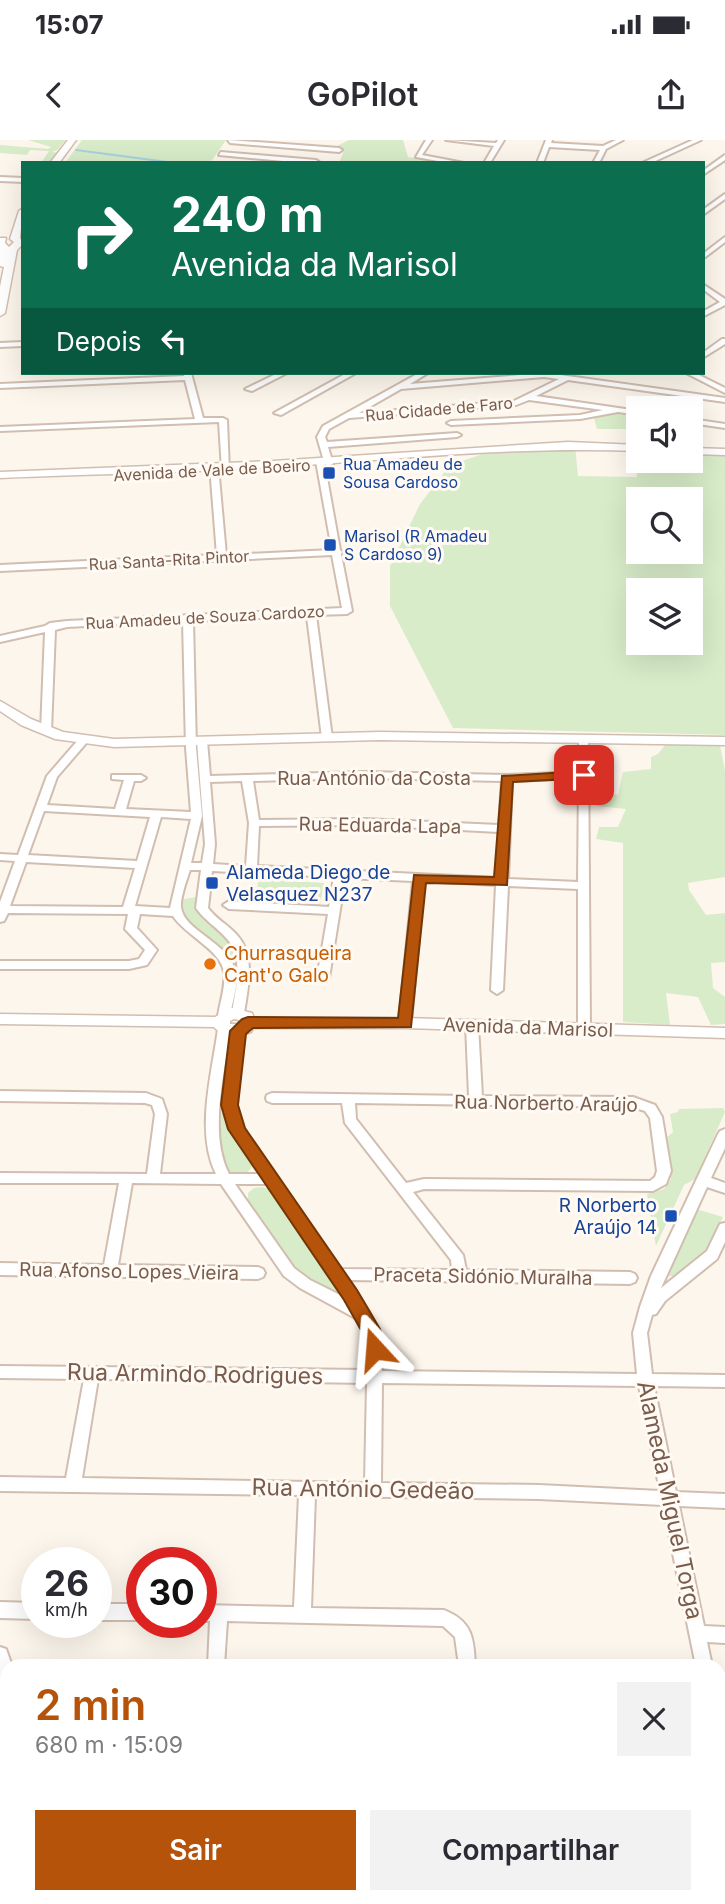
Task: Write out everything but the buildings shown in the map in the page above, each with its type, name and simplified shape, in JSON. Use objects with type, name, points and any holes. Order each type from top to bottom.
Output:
[{"type":"main road","points":[[56,161],[72,140]]},
{"type":"main road","points":[[62,161],[78,140]]},
{"type":"main road","points":[[0,313],[6,249],[4,243],[14,215],[21,206]]},
{"type":"main road","points":[[4,243],[19,242]]},
{"type":"main road","points":[[2,277],[12,249],[19,242]]},
{"type":"street","points":[[216,161],[230,140],[338,150]]},
{"type":"street","points":[[317,161],[340,140]]},
{"type":"street","points":[[429,140],[418,156],[449,161]]},
{"type":"street","points":[[449,140],[499,143],[488,161]]},
{"type":"street","points":[[541,161],[548,142],[602,149],[620,140]]},
{"type":"street","points":[[650,161],[698,140]]},
{"type":"street","points":[[597,161],[602,149]]},
{"type":"street","points":[[221,154],[294,161]]},
{"type":"street","points":[[705,171],[723,159]]},
{"type":"street","points":[[1,179],[21,180]]},
{"type":"street","points":[[705,211],[725,196]]},
{"type":"street","points":[[705,201],[715,203]]},
{"type":"street","points":[[705,255],[725,239]]},
{"type":"street","points":[[705,289],[725,302],[705,313]]},
{"type":"street","points":[[705,354],[725,341]]},
{"type":"street","points":[[0,345],[21,344]]},
{"type":"street","points":[[0,386],[188,375],[200,421]]},
{"type":"street","points":[[249,389],[279,375]]},
{"type":"street","points":[[278,413],[348,375]]},
{"type":"street","points":[[421,375],[324,431],[321,437],[323,445],[457,435]]},
{"type":"street","points":[[545,375],[725,400]]},
{"type":"street","points":[[694,375],[725,391]]},
{"type":"street","points":[[400,387],[552,376]]},
{"type":"street","name":"Rua Cidade de Faro","points":[[346,416],[516,403],[531,398],[567,378]]},
{"type":"street","points":[[531,398],[626,411]]},
{"type":"street","points":[[445,409],[464,450]]},
{"type":"street","points":[[452,423],[580,417],[618,410]]},
{"type":"street","points":[[0,429],[223,420],[220,468],[222,557]]},
{"type":"street","points":[[703,423],[725,426]]},
{"type":"street","name":"Rua Amadeu de Souza Cardozo","points":[[0,639],[50,626],[347,611],[323,445]]},
{"type":"street","name":"Avenida de Vale de Boeiro","points":[[0,477],[325,463],[429,457],[464,450],[569,445],[626,447]]},
{"type":"street","points":[[703,451],[725,452]]},
{"type":"street","name":"Rua Santa-Rita Pintor","points":[[0,568],[338,552]]},
{"type":"street","points":[[312,612],[327,738]]},
{"type":"street","points":[[188,618],[197,741],[197,816],[175,901],[176,912],[182,922],[227,963],[232,1022],[231,1114],[237,1129],[337,1274],[366,1320],[373,1338],[373,1489]]},
{"type":"street","points":[[46,731],[50,626]]},
{"type":"street","points":[[0,705],[46,731],[83,741],[114,743],[327,738],[725,740]]},
{"type":"street","points":[[584,739],[584,1028]]},
{"type":"street","points":[[83,741],[55,771],[2,914],[132,910],[176,912]]},
{"type":"street","points":[[197,741],[206,779],[210,821],[208,867],[202,908],[237,941],[242,954],[212,1140],[216,1163],[294,1276],[340,1299],[366,1320]]},
{"type":"street","name":"Rua António da Costa","points":[[206,779],[364,775],[507,778],[584,775]]},
{"type":"street","points":[[116,777],[135,778],[119,813]]},
{"type":"street","points":[[497,990],[507,778]]},
{"type":"street","points":[[247,779],[254,823],[251,869]]},
{"type":"street","points":[[40,808],[197,816]]},
{"type":"street","points":[[0,965],[139,964],[146,960],[151,950],[131,929],[132,910],[141,865],[156,815]]},
{"type":"street","name":"Rua Eduarda Lapa","points":[[254,823],[379,822],[505,829]]},
{"type":"street","points":[[0,857],[141,865]]},
{"type":"street","points":[[184,866],[584,886]]},
{"type":"street","points":[[323,978],[340,873]]},
{"type":"street","points":[[405,1023],[419,878]]},
{"type":"street","points":[[229,905],[334,911]]},
{"type":"street","name":"Avenida da Marisol","points":[[0,1019],[405,1023],[725,1033]]},
{"type":"street","points":[[472,1025],[476,1101]]},
{"type":"street","points":[[0,1096],[146,1098],[157,1102],[161,1114],[153,1180]]},
{"type":"street","name":"Rua Norberto Araújo","points":[[272,1098],[633,1102],[645,1105],[654,1111],[656,1117],[663,1176],[657,1184],[647,1187],[424,1184],[402,1189]]},
{"type":"street","points":[[348,1099],[350,1120],[458,1259],[460,1275]]},
{"type":"street","name":"Alameda Miguel Torga","points":[[703,1659],[645,1380],[640,1333],[658,1276],[725,1134]]},
{"type":"street","points":[[0,1178],[226,1181],[270,1179]]},
{"type":"street","points":[[110,1270],[125,1180]]},
{"type":"street","points":[[703,1181],[725,1188]]},
{"type":"street","points":[[640,1333],[654,1305],[712,1255],[725,1228]]},
{"type":"street","name":"Rua Afonso Lopes Vieira","points":[[0,1269],[258,1273]]},
{"type":"street","name":"Praceta Sidónio Muralha","points":[[337,1274],[630,1278]]},
{"type":"street","name":"Rua Armindo Rodrigues","points":[[0,1372],[725,1381]]},
{"type":"street","points":[[73,1485],[92,1373]]},
{"type":"street","name":"Rua António Gedeão","points":[[0,1484],[539,1492],[725,1501]]},
{"type":"street","points":[[302,1615],[307,1488]]},
{"type":"street","points":[[0,1610],[21,1611]]},
{"type":"street","points":[[216,1659],[219,1614],[435,1616],[453,1620],[458,1625],[465,1637],[467,1659]]},
{"type":"street","points":[[698,1634],[725,1635]]},
{"type":"green space","points":[[28,140],[66,140],[52,152],[58,153],[52,161],[42,161],[49,151],[30,150],[27,155],[0,153],[0,145],[48,149],[51,147]]},
{"type":"green space","points":[[82,140],[226,140],[211,161],[66,161]]},
{"type":"green space","points":[[349,140],[403,140],[408,157],[433,161],[340,161],[344,151],[335,147]]},
{"type":"green space","points":[[626,414],[626,429],[597,429],[594,418]]},
{"type":"green space","points":[[575,446],[578,476],[637,477],[637,473],[703,473],[703,454],[725,456],[725,735],[453,728],[390,606],[390,566],[420,504],[450,465],[480,455],[484,451]]},
{"type":"green space","points":[[666,744],[720,745],[725,771],[725,877],[688,883],[689,890],[706,915],[725,913],[725,962],[711,963],[713,988],[725,997],[725,1024],[711,1025],[698,997],[666,993],[670,1025],[623,1022],[623,843],[596,839],[599,827],[618,827],[626,809],[597,806],[600,793],[618,795],[623,772],[651,769],[651,757],[658,754]]},
{"type":"green space","points":[[259,879],[324,883],[320,905],[254,902]]},
{"type":"green space","points":[[196,897],[200,913],[229,938],[237,951],[239,972],[235,1000],[236,973],[228,956],[182,915],[180,900]]},
{"type":"green space","points":[[723,1108],[725,1112],[695,1179],[684,1185],[656,1246],[647,1194],[664,1189],[671,1179],[665,1139],[673,1132],[670,1114],[678,1112],[679,1109]]},
{"type":"green space","points":[[225,1112],[230,1129],[252,1161],[253,1166],[245,1175],[230,1174],[222,1161],[219,1128],[221,1113]]},
{"type":"green space","points":[[254,1188],[272,1190],[344,1294],[312,1282],[297,1272],[248,1200],[248,1193]]},
{"type":"green space","points":[[696,1209],[723,1217],[706,1253],[680,1276],[665,1276]]},
{"type":"waterway","points":[[76,150],[160,161]]},
{"type":"place","name":"Rua Amadeu de Sousa Cardoso","points":[[329,473]]},
{"type":"place","name":"Marisol (R Amadeu S Cardoso 9)","points":[[330,545]]},
{"type":"place","name":"Alameda Diego de Velasquez N237","points":[[212,883]]},
{"type":"place","name":"Churrasqueira Cant'o Galo","points":[[210,964]]},
{"type":"place","name":"R Norberto Araújo 14","points":[[671,1216]]},
{"type":"route","points":[[375,1349],[371,1329],[351,1295],[237,1129],[229,1105],[238,1031],[248,1023],[405,1023],[419,878],[501,882],[507,778],[584,775]]}]
